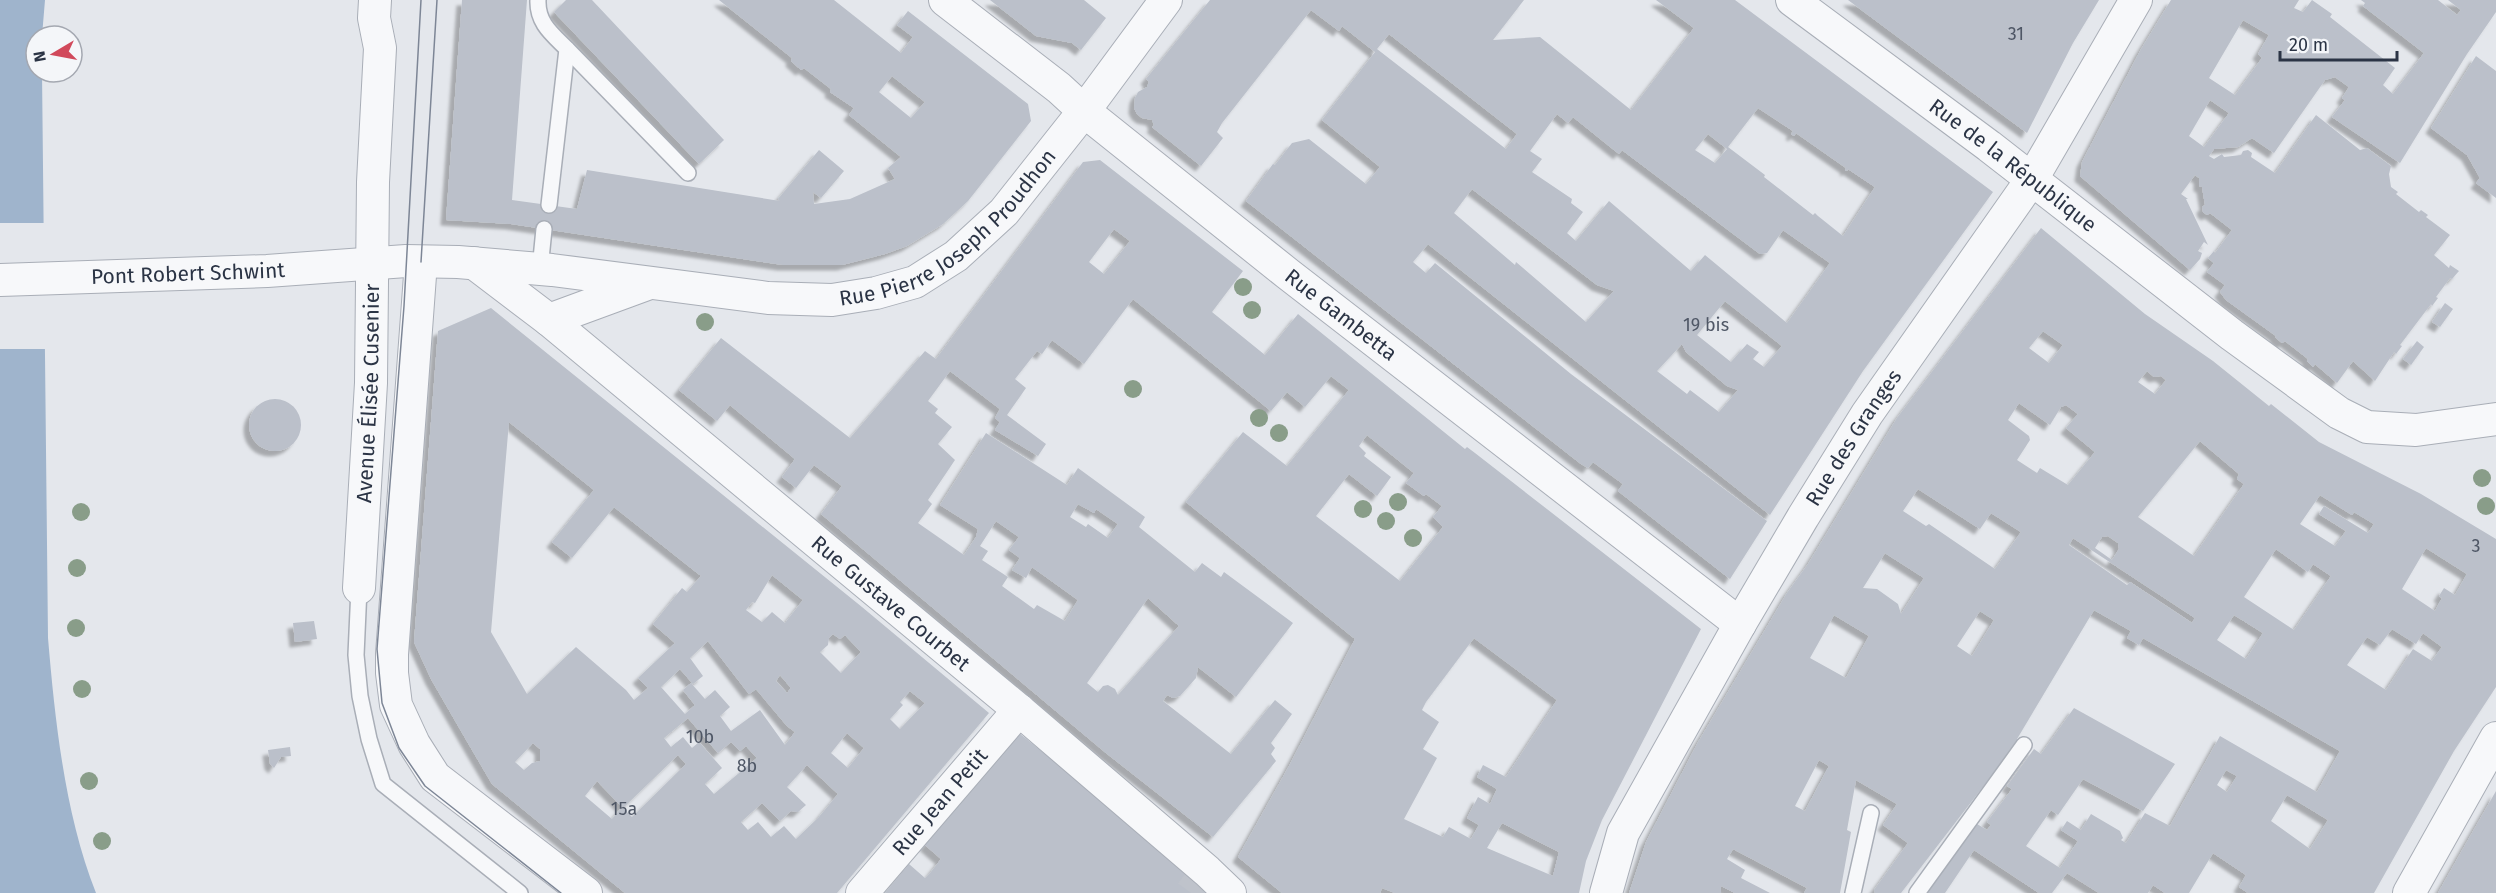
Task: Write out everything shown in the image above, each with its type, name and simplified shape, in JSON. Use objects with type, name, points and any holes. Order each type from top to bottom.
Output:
[{"type":"street","name":"Rue Gambetta","points":[[945,0],[1059,88],[1084,111],[1288,274],[1740,624]]},
{"type":"street","name":"Rue Pierre Joseph Proudhon","points":[[373,263],[473,263],[652,282],[768,298],[832,300],[876,293],[915,282],[956,256],[1004,212],[1084,111],[1166,0]]},
{"type":"street","name":"Rue de la République","points":[[1792,0],[2032,179],[2232,335],[2339,413],[2367,427],[2416,430],[2496,419]]},
{"type":"street","name":"Rue des Granges","points":[[1606,893],[1623,833],[1740,624],[1867,414],[2032,179],[2136,0]]},
{"type":"street","name":"Avenue Élisée Cusenier","points":[[359,588],[370,405],[373,182],[380,48],[375,9]]},
{"type":"street","points":[[422,262],[392,654],[396,705],[414,744],[435,777],[586,893]]},
{"type":"street","name":"Pont Robert Schwint","points":[[0,280],[100,278],[373,263]]},
{"type":"street","points":[[473,263],[549,320]]},
{"type":"street","name":"Rue Pierre Joseph Proudhon","points":[[549,320],[652,282]]},
{"type":"street","name":"Rue Gustave Courbet","points":[[549,320],[1019,710],[1230,893]]},
{"type":"street","name":"Rue Jean Petit","points":[[862,893],[1019,710]]},
{"type":"street","points":[[2409,893],[2496,738]]},
{"type":"lane","points":[[538,0],[538,12],[542,24],[688,173]]},
{"type":"lane","points":[[549,205],[567,49]]},
{"type":"lane","points":[[540,269],[544,230]]},
{"type":"lane","name":"Avenue Élisée Cusenier","points":[[359,588],[356,655],[360,696],[369,739],[384,784],[520,893]]},
{"type":"lane","points":[[1917,893],[2024,745]]},
{"type":"lane","points":[[1853,893],[1871,813]]},
{"type":"water","points":[[0,0],[45,0],[43,24],[24,24],[24,84],[42,84],[48,638],[58,735],[69,800],[85,863],[96,893],[0,893]]},
{"type":"pier","points":[[0,223],[46,223],[47,349],[0,349]]},
{"type":"building","points":[[462,0],[527,0],[512,200],[577,209],[587,170],[780,201],[778,199],[819,150],[844,171],[821,198],[813,192],[814,204],[850,199],[895,179],[888,168],[901,157],[849,115],[854,108],[830,92],[831,89],[804,68],[801,70],[791,61],[792,58],[719,0],[834,0],[901,53],[913,37],[897,25],[908,11],[1028,104],[1031,121],[968,201],[943,224],[907,246],[842,265],[783,265],[511,224],[446,220]],"holes":[[[892,76],[925,102],[911,118],[879,92]]]},
{"type":"building","points":[[566,0],[592,0],[724,140],[699,164],[554,12]]},
{"type":"building","points":[[990,0],[1084,0],[1106,18],[1081,50],[1072,43],[1036,36]]},
{"type":"building","points":[[1210,0],[1524,0],[1493,40],[1540,37],[1631,110],[1694,28],[1656,0],[1735,0],[1993,192],[1863,371],[1770,515],[1428,244],[1413,262],[1426,273],[1435,263],[1571,374],[1767,521],[1730,579],[1618,491],[1623,484],[1593,462],[1588,468],[1581,464],[1246,201],[1273,164],[1275,165],[1292,143],[1309,139],[1366,184],[1380,167],[1322,120],[1375,52],[1342,26],[1339,31],[1311,10],[1222,123],[1217,132],[1223,138],[1201,166],[1152,127],[1154,125],[1152,120],[1142,118],[1137,114],[1134,108],[1135,98],[1138,92],[1147,87],[1149,82],[1146,79]],"holes":[[[1389,34],[1517,134],[1506,149],[1377,49]],[[1758,108],[1793,131],[1791,134],[1794,136],[1796,133],[1846,168],[1845,170],[1848,169],[1875,187],[1843,236],[1764,177],[1765,175],[1728,147]],[[1557,114],[1568,123],[1573,117],[1619,154],[1622,150],[1760,254],[1767,253],[1783,230],[1830,263],[1787,323],[1705,255],[1691,271],[1609,201],[1576,241],[1567,233],[1583,212],[1571,203],[1572,199],[1532,172],[1542,159],[1530,151]],[[1708,134],[1727,149],[1715,163],[1695,150]],[[1472,189],[1597,285],[1614,291],[1586,322],[1516,262],[1515,265],[1454,213]],[[1725,301],[1782,346],[1764,367],[1753,359],[1759,352],[1747,344],[1731,362],[1697,335]],[[1682,344],[1686,352],[1727,386],[1738,390],[1719,412],[1690,390],[1687,394],[1657,371]]]},
{"type":"building","points":[[1848,0],[2099,0],[2073,43],[2027,133]]},
{"type":"building","points":[[2171,0],[2299,0],[2294,8],[2303,12],[2312,0],[2332,14],[2330,17],[2395,68],[2383,85],[2393,94],[2424,53],[2363,6],[2365,3],[2361,0],[2438,0],[2457,15],[2461,10],[2448,0],[2496,0],[2496,12],[2467,54],[2400,163],[2332,117],[2345,100],[2342,98],[2349,87],[2335,77],[2325,80],[2274,153],[2252,138],[2238,147],[2214,149],[2209,156],[2214,159],[2222,154],[2224,157],[2241,155],[2243,151],[2248,150],[2252,153],[2251,157],[2275,173],[2316,115],[2360,150],[2367,148],[2391,166],[2389,174],[2391,187],[2398,192],[2396,194],[2419,212],[2421,210],[2428,215],[2426,217],[2450,235],[2434,255],[2449,268],[2450,265],[2459,271],[2452,279],[2450,278],[2436,297],[2438,298],[2400,345],[2402,346],[2396,354],[2394,352],[2375,381],[2353,361],[2337,383],[2315,364],[2313,367],[2307,361],[2308,359],[2285,341],[2282,343],[2276,336],[2226,300],[2220,292],[2225,285],[2207,272],[2214,263],[2208,258],[2214,251],[2215,253],[2232,230],[2210,213],[2207,215],[2203,212],[2202,207],[2205,205],[2202,187],[2199,186],[2199,178],[2195,175],[2181,194],[2188,199],[2186,199],[2208,245],[2204,242],[2198,251],[2202,253],[2200,259],[2190,270],[2080,176],[2082,162],[2140,51]],"holes":[[[2243,20],[2269,35],[2258,54],[2262,58],[2235,95],[2209,78]],[[2210,100],[2229,113],[2204,147],[2189,136]]]},
{"type":"building","points":[[2476,56],[2496,71],[2496,198],[2476,183],[2480,178],[2467,155],[2431,128]]},
{"type":"building","points":[[1100,160],[1243,271],[1212,312],[1265,355],[1298,314],[1465,449],[1467,447],[1475,453],[1701,629],[1602,820],[1586,861],[1579,893],[1395,893],[1382,888],[1380,893],[1282,893],[1238,857],[1289,766],[1355,639],[1186,502],[1243,432],[1287,466],[1349,390],[1331,376],[1305,407],[1287,392],[1271,411],[1133,299],[1084,364],[1052,340],[1042,354],[1037,351],[1015,379],[1026,388],[1007,415],[1046,444],[1038,456],[995,430],[1000,422],[995,418],[1000,409],[950,371],[928,401],[938,409],[935,413],[952,427],[938,444],[955,460],[928,500],[932,504],[918,523],[964,555],[976,537],[978,529],[940,505],[986,433],[1067,485],[1078,468],[1145,517],[1139,527],[1195,572],[1202,563],[1221,577],[1224,572],[1293,623],[1236,697],[1198,667],[1196,678],[1180,696],[1173,698],[1167,695],[1163,701],[1231,754],[1275,700],[1292,714],[1271,743],[1275,748],[1271,754],[1276,761],[1213,837],[1106,753],[821,514],[842,486],[814,465],[796,488],[782,477],[795,459],[730,405],[717,421],[679,390],[721,338],[850,438],[925,351],[936,359],[1083,162]],"holes":[[[1114,229],[1130,241],[1104,274],[1089,262]],[[1367,435],[1414,473],[1406,483],[1442,506],[1433,517],[1443,527],[1400,581],[1316,516],[1349,474],[1377,496],[1391,477],[1364,456],[1366,453],[1359,446]],[[1078,504],[1094,513],[1096,509],[1118,524],[1108,538],[1088,524],[1086,527],[1070,517]],[[996,521],[1019,537],[1009,550],[1020,558],[1012,570],[1026,578],[1032,567],[1078,600],[1065,621],[1037,605],[1034,609],[1002,586],[1008,577],[982,560],[988,551],[980,546]],[[1148,598],[1179,626],[1118,695],[1115,689],[1108,685],[1103,686],[1098,692],[1087,683]],[[1474,638],[1557,700],[1506,777],[1483,765],[1477,777],[1497,789],[1490,804],[1478,797],[1467,818],[1479,825],[1471,839],[1449,827],[1443,837],[1404,819],[1437,758],[1423,749],[1439,722],[1422,710]],[[1502,823],[1559,852],[1553,876],[1487,848]]]},
{"type":"building","points":[[2041,228],[2145,314],[2213,361],[2319,442],[2421,494],[2496,539],[2496,687],[2454,751],[2374,893],[2248,893],[2239,887],[2246,875],[2213,853],[2189,893],[2165,893],[2153,885],[2148,893],[2099,893],[2067,873],[2052,893],[2039,893],[1974,850],[1945,893],[1925,893],[1977,824],[1987,830],[1991,825],[1987,822],[2012,789],[2007,786],[2034,749],[2041,754],[2074,708],[2175,764],[2143,811],[2083,779],[2058,815],[2051,810],[2026,846],[2060,868],[2078,841],[2061,830],[2067,821],[2081,830],[2091,814],[2120,831],[2123,838],[2121,840],[2126,843],[2145,813],[2170,826],[2220,736],[2317,792],[2340,751],[2143,638],[2139,645],[2127,638],[2131,631],[2094,610],[2017,739],[2019,740],[1901,893],[1875,893],[1874,890],[1908,843],[1883,825],[1897,804],[1856,780],[1847,830],[1851,832],[1840,893],[1804,893],[1807,888],[1733,849],[1727,859],[1745,870],[1741,878],[1770,893],[1735,893],[1721,886],[1721,893],[1629,893],[1646,842],[1697,744],[1787,593],[1808,564],[1897,418]],"holes":[[[2043,331],[2063,345],[2049,363],[2029,348]],[[2147,371],[2154,377],[2161,376],[2166,380],[2155,394],[2138,382]],[[2019,403],[2050,425],[2061,407],[2066,405],[2078,414],[2066,428],[2095,452],[2068,485],[2040,468],[2037,473],[2017,460],[2030,440],[2029,436],[2008,420]],[[2200,441],[2239,474],[2237,479],[2244,484],[2194,556],[2138,517]],[[1918,489],[1980,529],[1991,513],[2021,532],[1995,569],[1929,524],[1926,526],[1903,511]],[[2320,495],[2352,515],[2354,512],[2374,524],[2368,533],[2324,506],[2319,514],[2346,531],[2335,546],[2300,524]],[[2108,536],[2118,543],[2119,549],[2112,560],[2095,548],[2102,537]],[[2073,538],[2195,618],[2192,623],[2130,582],[2127,585],[2069,545]],[[2426,548],[2467,574],[2455,595],[2444,588],[2439,596],[2442,598],[2435,611],[2402,589]],[[2276,549],[2308,572],[2313,564],[2331,576],[2294,630],[2244,597]],[[1885,553],[1924,578],[1901,614],[1898,604],[1877,589],[1863,588]],[[1980,611],[1994,620],[1972,656],[1957,646]],[[1834,615],[1869,636],[1846,678],[1810,658]],[[2234,615],[2263,633],[2246,659],[2217,640]],[[2392,629],[2416,644],[2423,633],[2442,647],[2432,661],[2413,649],[2386,690],[2347,665],[2367,637],[2380,645]],[[1819,760],[1829,766],[1805,811],[1795,806]],[[2226,770],[2237,776],[2227,792],[2217,785]],[[2287,795],[2328,820],[2310,849],[2271,821]]]},
{"type":"building","points":[[2445,303],[2453,309],[2440,327],[2432,322]]},
{"type":"building","points":[[491,308],[862,607],[989,713],[837,893],[625,893],[492,784],[431,679],[414,642],[438,331]],"holes":[[[509,422],[594,490],[552,542],[572,558],[614,507],[701,576],[687,592],[682,588],[653,624],[675,643],[638,678],[648,688],[634,700],[626,690],[576,647],[527,694],[491,632]],[[772,575],[803,600],[785,623],[772,612],[762,622],[746,610],[752,602],[755,603]],[[833,634],[840,639],[845,635],[861,652],[841,673],[820,652],[828,645],[829,638]],[[708,641],[749,694],[756,689],[787,726],[795,732],[785,745],[760,710],[731,731],[720,716],[730,707],[715,690],[705,699],[691,683],[683,690],[695,705],[685,714],[661,687],[680,669],[693,684],[703,676],[690,658]],[[780,675],[791,688],[787,693],[776,681]],[[910,691],[925,703],[900,729],[890,719],[903,705],[900,702]],[[688,718],[718,753],[731,742],[740,751],[746,746],[757,758],[714,794],[705,784],[722,768],[699,742],[692,748],[683,737],[671,747],[664,738]],[[847,733],[864,748],[848,768],[831,753]],[[533,743],[540,749],[540,761],[532,763],[524,770],[515,762]],[[678,755],[686,764],[632,817],[623,808]],[[807,765],[838,794],[819,817],[796,839],[784,826],[771,837],[758,822],[748,830],[741,822],[762,803],[780,821],[791,811],[798,812],[806,805],[787,787]],[[597,781],[622,807],[612,819],[585,796]]]},
{"type":"building","points":[[2417,341],[2424,347],[2411,365],[2403,359]]},
{"type":"building","points":[[270,399],[280,399],[290,403],[297,410],[301,425],[297,440],[290,447],[280,451],[270,451],[260,447],[253,440],[249,430],[249,420],[253,410],[260,403]]},
{"type":"building","points":[[314,621],[317,639],[295,642],[293,623]]},
{"type":"building","points":[[1019,733],[1216,893],[885,893],[909,864],[925,878],[931,872],[941,859],[925,845]]},
{"type":"building","points":[[290,747],[291,756],[281,757],[274,768],[270,764],[268,750]]},
{"type":"building","points":[[2496,791],[2496,893],[2438,893],[2460,854]]},
{"type":"tunnel","points":[[1191,893],[1207,871]]},
{"type":"tram line","points":[[421,0],[404,306],[377,649],[382,703],[399,748],[425,786],[561,893]]},
{"type":"tram line","points":[[421,262],[437,0]]}]
